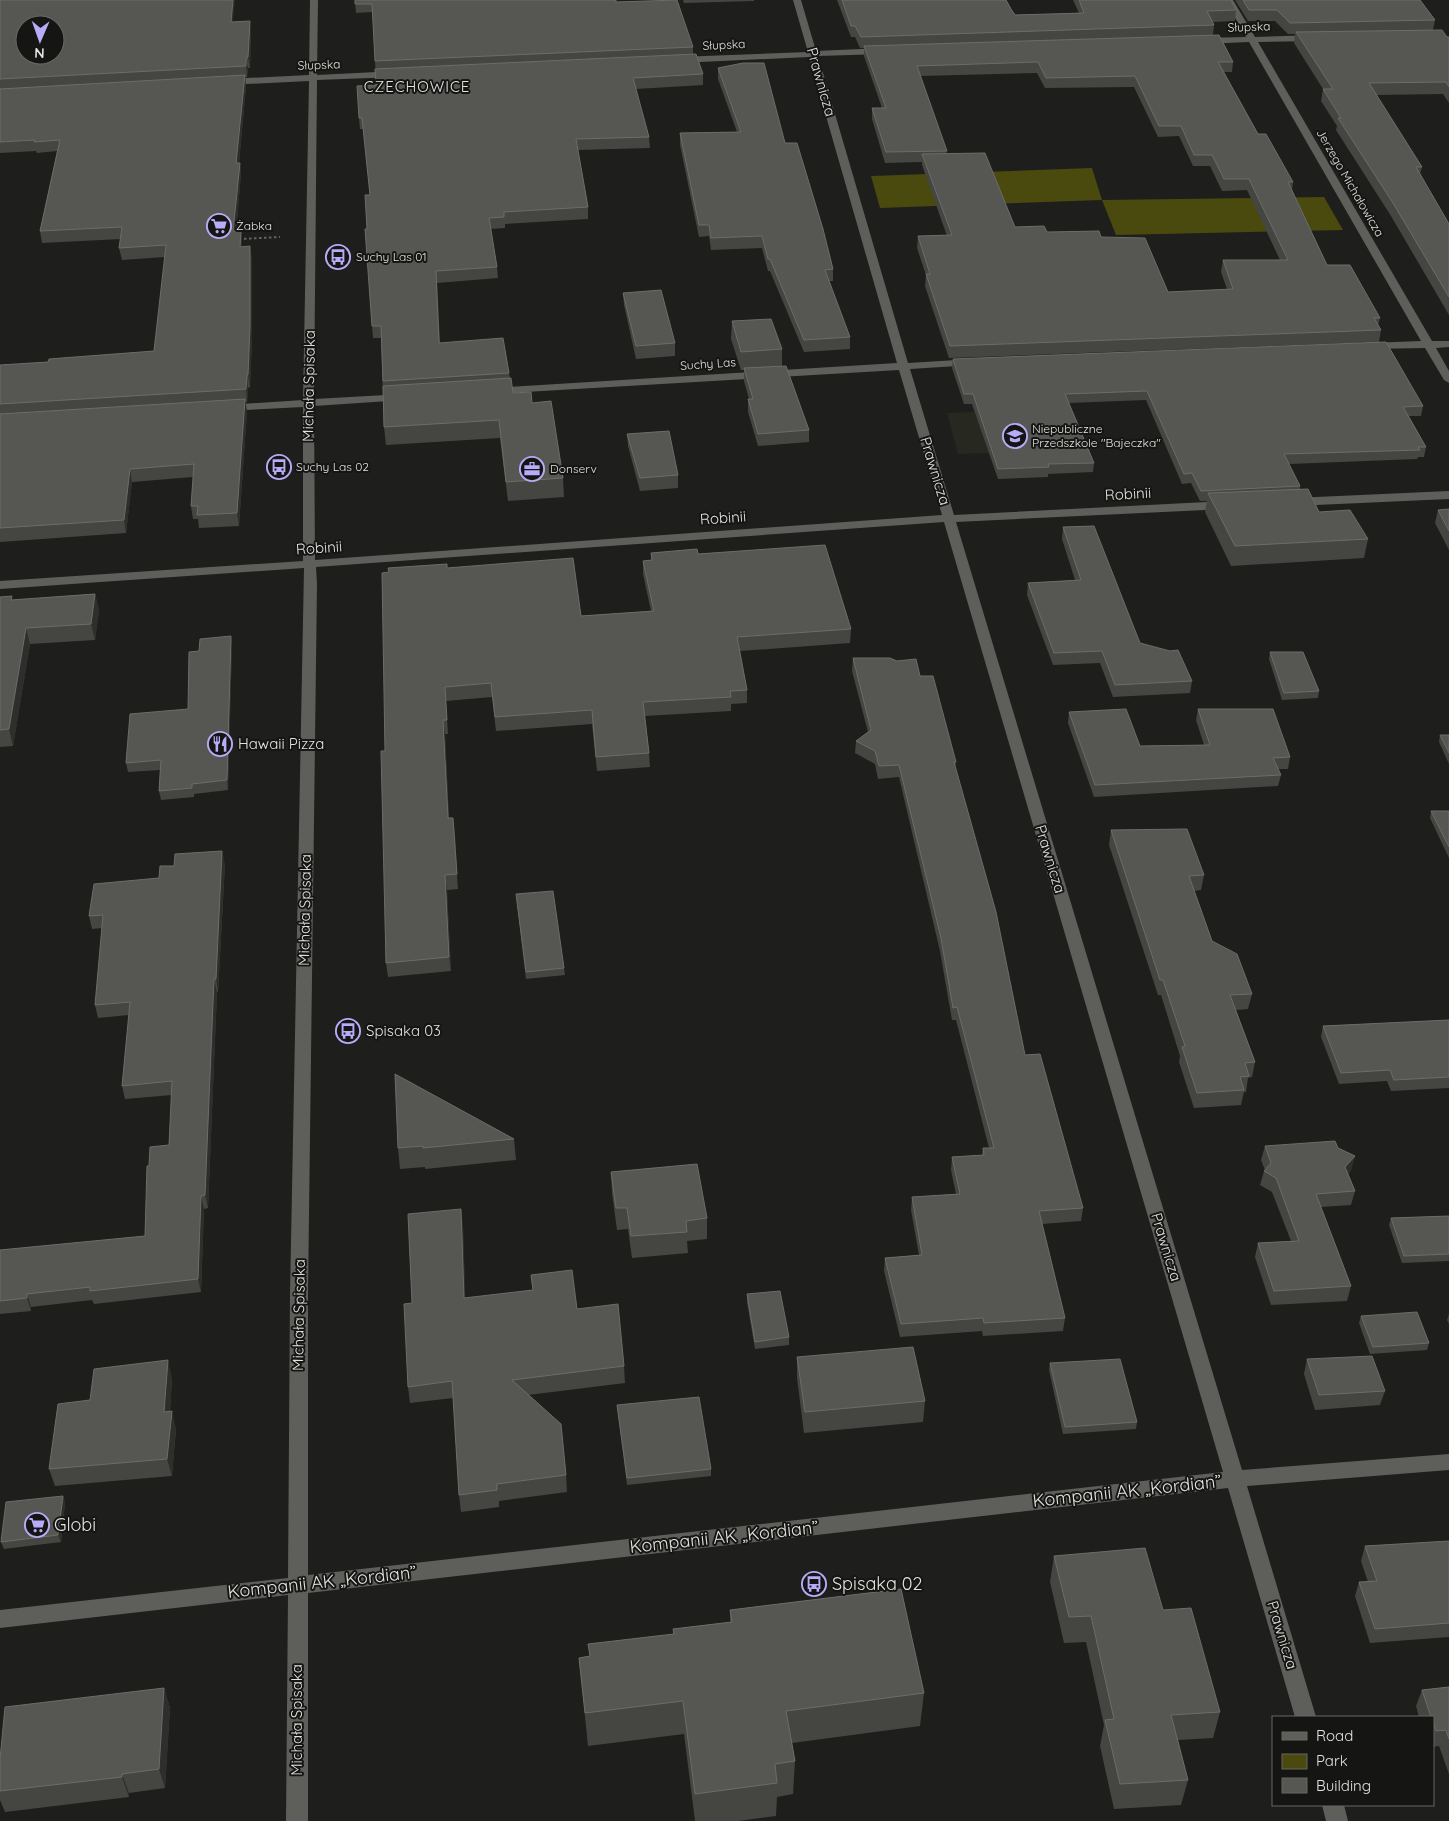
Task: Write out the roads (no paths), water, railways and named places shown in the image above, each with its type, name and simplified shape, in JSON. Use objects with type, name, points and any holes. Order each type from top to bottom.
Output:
[{"type":"street","name":"Michała Spisaka","points":[[297,1821],[299,1304],[310,604],[308,463],[314,0]]},
{"type":"street","name":"Prawnicza","points":[[798,0],[903,365],[1306,1716]]},
{"type":"street","name":"Jerzego Michałowicza","points":[[1229,0],[1449,380]]},
{"type":"street","name":"Słupska","points":[[1189,41],[1326,38]]},
{"type":"street","name":"Słupska","points":[[666,61],[890,51]]},
{"type":"street","name":"Słupska","points":[[217,83],[406,73]]},
{"type":"street","points":[[1355,347],[1449,344]]},
{"type":"street","name":"Suchy Las","points":[[478,392],[903,365],[988,362]]},
{"type":"street","points":[[218,408],[418,396]]},
{"type":"street","points":[[1282,503],[1449,495]]},
{"type":"street","name":"Robinii","points":[[0,585],[949,519],[1243,505]]},
{"type":"street","name":"Kompanii AK „Kordian”","points":[[0,1619],[1235,1479],[1449,1462]]},
{"type":"street","points":[[1333,1806],[1338,1821]]},
{"type":"place","name":"Żabka","points":[[219,226]]},
{"type":"place","name":"Suchy Las 01","points":[[338,257]]},
{"type":"place","name":"Niepubliczne Przedszkole \"Bajeczka\"","points":[[1015,436]]},
{"type":"place","name":"Suchy Las 02","points":[[279,467]]},
{"type":"place","name":"Donserv","points":[[532,469]]},
{"type":"place","name":"Hawaii Pizza","points":[[220,744]]},
{"type":"place","name":"Spisaka 03","points":[[348,1031]]},
{"type":"place","name":"Globi","points":[[37,1525]]},
{"type":"place","name":"Spisaka 02","points":[[814,1584]]},
{"type":"district","name":"CZECHOWICE","points":[[417,87]]}]
